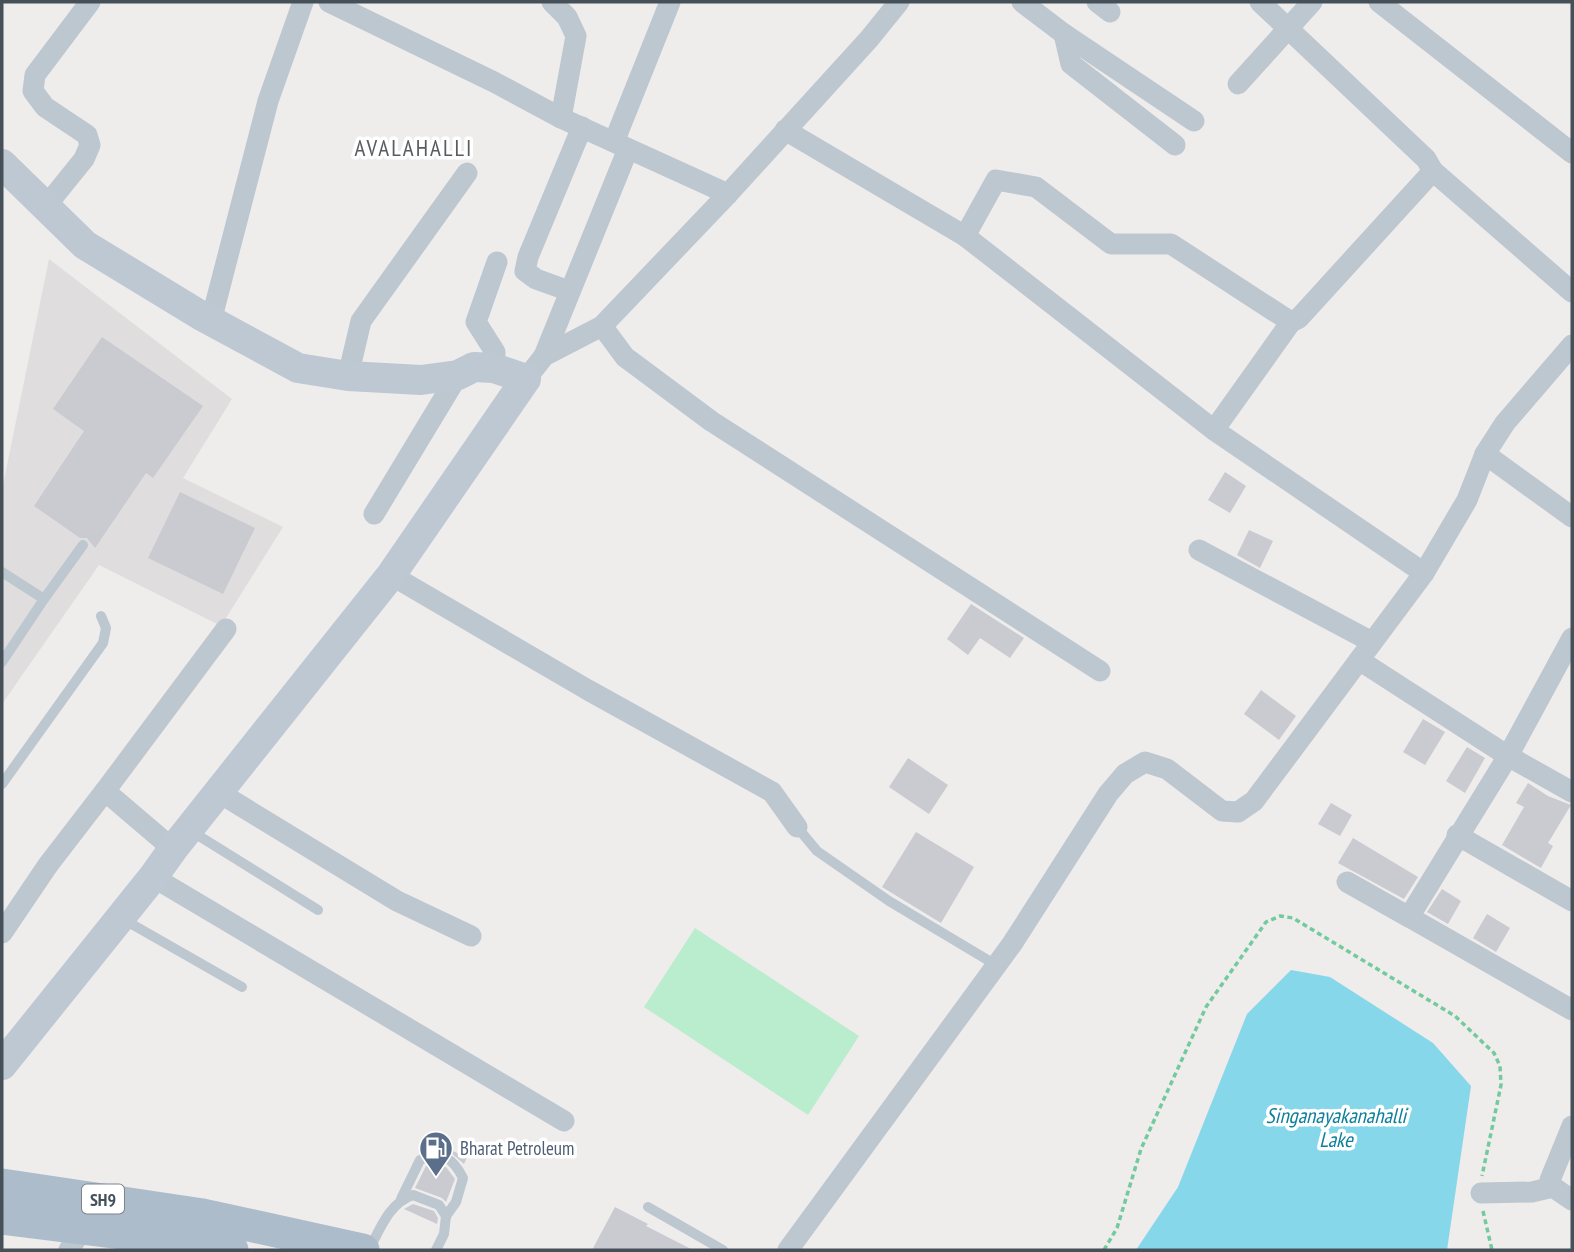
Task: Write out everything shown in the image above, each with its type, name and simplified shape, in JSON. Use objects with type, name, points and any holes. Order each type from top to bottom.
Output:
[{"type":"main road","name":"SH9","points":[[2,1185],[203,1216],[363,1250]]},
{"type":"main road","name":"SH9","points":[[2,1218],[76,1239],[232,1250]]},
{"type":"street","points":[[46,206],[84,159],[90,145],[87,135],[45,107],[33,91],[35,75],[90,2]]},
{"type":"street","points":[[211,321],[268,101],[303,2]]},
{"type":"street","points":[[329,2],[494,82],[561,118],[728,194]]},
{"type":"street","points":[[552,2],[567,17],[576,36],[561,118]]},
{"type":"street","points":[[2,1065],[391,575],[535,367],[569,290],[670,2]]},
{"type":"street","points":[[2,164],[85,245],[211,321],[298,368],[348,376],[421,380],[458,375],[474,368],[535,367],[602,326],[728,194],[869,39],[899,2]]},
{"type":"street","points":[[1022,2],[1064,34],[1194,121]]},
{"type":"street","points":[[1260,2],[1426,159],[1433,171],[1572,292]]},
{"type":"street","points":[[1238,84],[1312,2]]},
{"type":"street","points":[[1380,2],[1572,153]]},
{"type":"street","points":[[1064,34],[1071,64],[1175,145]]},
{"type":"street","points":[[569,290],[536,279],[525,271],[528,257],[582,127]]},
{"type":"street","points":[[785,130],[965,236],[1214,430],[1424,573]]},
{"type":"street","points":[[1214,430],[1291,322],[1299,318],[1433,171]]},
{"type":"street","points":[[348,376],[361,321],[467,173]]},
{"type":"street","points":[[965,236],[996,180],[1036,187],[1111,244],[1171,244],[1291,322]]},
{"type":"street","points":[[494,368],[495,352],[476,321],[496,262]]},
{"type":"street","points":[[602,326],[625,356],[711,421],[1100,671]]},
{"type":"street","points":[[788,1250],[996,965],[1108,793],[1125,774],[1146,762],[1167,769],[1222,811],[1238,812],[1254,801],[1424,573],[1467,500],[1485,454],[1506,423],[1572,345]]},
{"type":"street","points":[[374,514],[458,375]]},
{"type":"street","points":[[1485,454],[1572,517]]},
{"type":"street","points":[[1199,550],[1372,642]]},
{"type":"street","points":[[391,575],[588,690],[772,792],[797,827]]},
{"type":"street","points":[[2,933],[48,865],[226,629]]},
{"type":"street","points":[[1409,917],[1508,755],[1572,638]]},
{"type":"street","points":[[1359,660],[1508,755],[1572,792]]},
{"type":"street","points":[[104,791],[181,839]]},
{"type":"street","points":[[218,792],[397,901],[471,936]]},
{"type":"street","points":[[1457,835],[1572,901]]},
{"type":"street","points":[[153,877],[564,1121]]},
{"type":"street","points":[[1347,882],[1572,1010]]},
{"type":"street","points":[[1572,1126],[1550,1180],[1553,1187],[1572,1200]]},
{"type":"street","points":[[1481,1193],[1532,1192],[1553,1187]]},
{"type":"lane","points":[[2,662],[83,545]]},
{"type":"lane","points":[[2,572],[44,599]]},
{"type":"lane","points":[[2,784],[103,643],[106,628],[101,615]]},
{"type":"lane","points":[[797,827],[827,859],[889,901],[996,965]]},
{"type":"lane","points":[[181,839],[318,911]]},
{"type":"lane","points":[[119,917],[242,987]]},
{"type":"lane","points":[[369,1250],[388,1215],[401,1199],[420,1160],[431,1155],[456,1163],[463,1178],[456,1202],[446,1216],[443,1234],[436,1250]]},
{"type":"lane","points":[[401,1199],[413,1195],[439,1205],[446,1216]]},
{"type":"lane","points":[[648,1207],[723,1250]]},
{"type":"path","points":[[1104,1250],[1117,1228],[1141,1149],[1206,1007],[1266,922],[1280,916],[1293,918],[1455,1016],[1494,1054],[1500,1066],[1501,1085],[1481,1193],[1492,1250]]},
{"type":"shaded area","points":[[49,259],[232,399],[183,478],[283,527],[221,626],[99,565],[2,704],[2,490]]},
{"type":"green space","points":[[695,928],[859,1036],[808,1115],[644,1007]]},
{"type":"water","name":"Singanayakanahalli Lake","points":[[1291,970],[1330,977],[1433,1043],[1471,1086],[1447,1250],[1136,1250],[1178,1187],[1247,1014]]},
{"type":"building","points":[[102,337],[203,406],[153,478],[146,473],[95,548],[87,538],[80,538],[34,506],[84,431],[53,409]]},
{"type":"building","points":[[1225,472],[1246,486],[1230,513],[1208,500]]},
{"type":"building","points":[[180,492],[255,528],[223,594],[148,558]]},
{"type":"building","points":[[1249,530],[1273,541],[1260,568],[1237,555]]},
{"type":"building","points":[[971,604],[1024,638],[1010,658],[980,638],[968,655],[947,639]]},
{"type":"building","points":[[1261,690],[1296,716],[1279,740],[1244,714]]},
{"type":"building","points":[[1423,719],[1445,732],[1425,765],[1403,752]]},
{"type":"building","points":[[1467,747],[1485,758],[1465,793],[1446,781]]},
{"type":"building","points":[[908,758],[948,785],[929,814],[889,787]]},
{"type":"building","points":[[1528,783],[1548,796],[1571,805],[1548,843],[1553,846],[1541,868],[1502,845],[1524,807],[1516,803]]},
{"type":"building","points":[[1331,803],[1352,815],[1340,836],[1318,824]]},
{"type":"building","points":[[916,832],[974,867],[941,923],[882,887]]},
{"type":"building","points":[[1353,838],[1418,877],[1404,899],[1338,863]]},
{"type":"building","points":[[1442,889],[1461,901],[1448,924],[1427,912]]},
{"type":"building","points":[[1487,914],[1510,928],[1496,952],[1473,938]]},
{"type":"building","points":[[431,1142],[467,1157],[464,1164],[448,1150],[428,1149]]},
{"type":"building","points":[[435,1164],[446,1167],[455,1179],[446,1202],[415,1188],[426,1166]]},
{"type":"building","points":[[413,1204],[434,1211],[438,1218],[437,1224],[404,1209]]},
{"type":"building","points":[[615,1207],[648,1224],[646,1226],[693,1250],[592,1250]]},
{"type":"place","name":"Bharat Petroleum","points":[[436,1178]]},
{"type":"district","name":"AVALAHALLI","points":[[414,147]]}]
